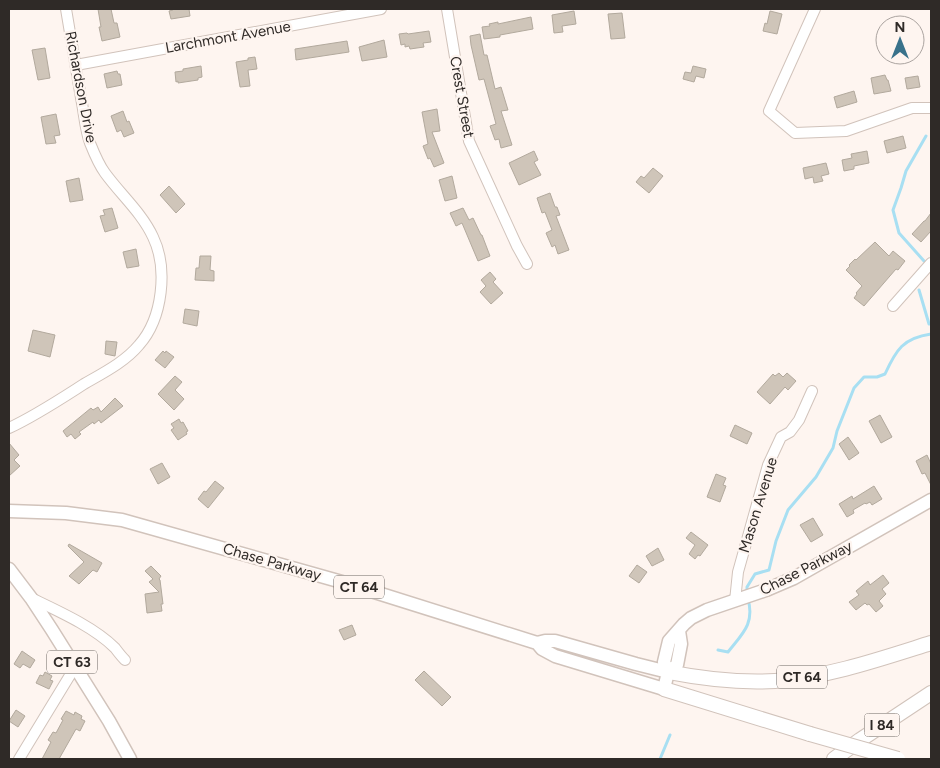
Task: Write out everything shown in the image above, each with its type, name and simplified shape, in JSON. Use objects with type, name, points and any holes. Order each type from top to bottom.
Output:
[{"type":"highway","name":"CT 64","points":[[668,672],[736,681],[779,680],[845,668],[931,643]]},
{"type":"highway","name":"CT 64","points":[[664,689],[898,759]]},
{"type":"highway","name":"I 84","points":[[834,759],[931,693]]},
{"type":"main road","name":"Chase Parkway","points":[[9,511],[66,513],[122,520],[349,584],[537,643],[545,651],[555,656],[664,689],[668,672],[664,662],[669,641],[695,615],[771,588],[800,575],[931,500]]},
{"type":"main road","name":"CT 63","points":[[9,569],[31,598],[110,721],[130,759]]},
{"type":"main road","name":"Chase Parkway","points":[[537,643],[555,641],[668,672]]},
{"type":"street","name":"Richardson Drive","points":[[9,428],[29,418],[131,354],[148,332],[159,302],[162,268],[159,250],[153,236],[104,172],[90,142],[66,9]]},
{"type":"street","name":"Larchmont Avenue","points":[[76,65],[381,9]]},
{"type":"street","name":"Crest Street","points":[[447,9],[469,141],[527,264]]},
{"type":"street","points":[[815,9],[769,111],[795,133],[846,131],[912,108],[931,108]]},
{"type":"street","points":[[892,306],[931,263]]},
{"type":"street","name":"Mason Avenue","points":[[744,598],[738,572],[768,465],[781,437],[790,432],[799,420],[812,391]]},
{"type":"street","points":[[31,598],[65,614],[95,632],[114,647],[125,660]]},
{"type":"street","points":[[20,759],[75,667]]},
{"type":"building","points":[[98,9],[111,9],[120,37],[102,41]]},
{"type":"building","points":[[173,9],[189,9],[190,16],[171,19],[169,11]]},
{"type":"building","points":[[574,11],[576,24],[562,26],[563,32],[554,33],[552,15]]},
{"type":"building","points":[[770,11],[782,14],[777,34],[763,31]]},
{"type":"building","points":[[622,13],[625,38],[611,39],[608,14]]},
{"type":"building","points":[[531,17],[533,29],[484,39],[482,27],[498,22],[498,24]]},
{"type":"building","points":[[429,31],[431,42],[423,43],[424,47],[410,49],[409,46],[405,47],[405,44],[401,45],[399,34]]},
{"type":"building","points":[[480,34],[484,55],[487,55],[495,89],[501,87],[508,110],[501,111],[512,145],[501,148],[499,139],[495,140],[490,126],[496,124],[484,79],[479,80],[471,45],[470,36]]},
{"type":"building","points":[[384,40],[387,57],[362,61],[359,47]]},
{"type":"building","points":[[347,41],[349,52],[296,60],[295,49]]},
{"type":"building","points":[[45,48],[50,78],[38,80],[32,50]]},
{"type":"building","points":[[255,57],[257,69],[248,70],[250,86],[240,87],[236,62]]},
{"type":"building","points":[[201,66],[202,77],[198,78],[198,80],[176,82],[175,72]]},
{"type":"building","points":[[693,66],[706,69],[704,78],[696,76],[694,82],[683,79],[685,72],[691,73]]},
{"type":"building","points":[[117,71],[120,74],[122,85],[107,88],[104,74]]},
{"type":"building","points":[[885,75],[891,91],[874,94],[871,78]]},
{"type":"building","points":[[918,76],[920,87],[907,89],[905,78]]},
{"type":"building","points":[[854,91],[857,102],[837,108],[834,97]]},
{"type":"building","points":[[437,109],[440,131],[432,132],[444,163],[434,167],[430,158],[428,159],[423,146],[428,144],[422,112]]},
{"type":"building","points":[[123,111],[134,133],[124,137],[121,130],[117,132],[111,116]]},
{"type":"building","points":[[56,114],[60,135],[54,136],[56,143],[46,144],[41,117]]},
{"type":"building","points":[[903,136],[906,148],[887,153],[884,141]]},
{"type":"building","points":[[534,151],[538,160],[534,162],[541,175],[519,185],[509,163]]},
{"type":"building","points":[[867,151],[869,163],[854,166],[854,169],[844,171],[842,160],[852,158],[851,154]]},
{"type":"building","points":[[826,163],[829,174],[821,176],[823,181],[814,183],[813,177],[805,179],[803,168]]},
{"type":"building","points":[[653,168],[663,176],[649,193],[636,182],[641,176],[644,178]]},
{"type":"building","points":[[452,176],[457,198],[445,201],[439,180]]},
{"type":"building","points":[[79,178],[83,200],[70,202],[66,181]]},
{"type":"building","points":[[169,186],[185,204],[176,213],[160,195]]},
{"type":"building","points":[[550,193],[560,215],[556,216],[569,250],[558,254],[555,245],[552,247],[546,233],[552,230],[545,212],[542,213],[537,198]]},
{"type":"building","points":[[112,208],[118,228],[105,232],[100,216],[105,215],[103,210]]},
{"type":"building","points":[[463,208],[469,220],[473,218],[490,256],[478,261],[462,223],[456,226],[450,213]]},
{"type":"building","points":[[931,213],[931,231],[921,242],[912,234]]},
{"type":"building","points":[[875,242],[889,256],[893,251],[905,261],[864,306],[854,298],[862,286],[846,270],[855,259]]},
{"type":"building","points":[[136,249],[139,266],[127,268],[123,252]]},
{"type":"building","points":[[200,256],[211,256],[210,270],[214,271],[214,281],[195,280]]},
{"type":"building","points":[[490,272],[496,279],[493,282],[503,293],[491,304],[480,292],[486,286],[481,280]]},
{"type":"building","points":[[185,309],[199,311],[197,326],[183,323]]},
{"type":"building","points":[[33,330],[55,335],[50,357],[28,351]]},
{"type":"building","points":[[106,341],[117,342],[115,356],[105,354]]},
{"type":"building","points":[[163,351],[174,357],[165,368],[155,360]]},
{"type":"building","points":[[779,373],[783,377],[787,373],[796,381],[788,390],[785,387],[770,404],[757,392],[773,374],[775,376]]},
{"type":"building","points":[[175,376],[182,382],[175,390],[184,399],[174,410],[158,394]]},
{"type":"building","points":[[115,398],[123,406],[101,423],[99,420],[94,424],[93,422],[79,432],[81,434],[75,439],[71,434],[67,437],[63,431],[91,408],[93,410],[98,407],[101,412]]},
{"type":"building","points":[[880,415],[892,437],[881,443],[869,421]]},
{"type":"building","points":[[179,419],[188,431],[186,432],[187,434],[178,440],[171,430],[174,428],[171,424]]},
{"type":"building","points":[[735,425],[752,433],[747,444],[730,436]]},
{"type":"building","points":[[848,437],[859,453],[849,460],[839,444]]},
{"type":"building","points":[[9,443],[19,455],[14,460],[20,466],[9,476]]},
{"type":"building","points":[[927,455],[931,464],[931,485],[925,473],[922,474],[916,461]]},
{"type":"building","points":[[162,463],[170,477],[158,484],[150,469]]},
{"type":"building","points":[[716,474],[726,478],[723,485],[726,486],[720,502],[707,497]]},
{"type":"building","points":[[215,481],[224,488],[208,508],[198,499]]},
{"type":"building","points":[[874,486],[882,499],[872,505],[870,502],[865,503],[853,510],[854,513],[847,517],[839,504],[852,496],[853,499]]},
{"type":"building","points":[[813,518],[823,535],[811,542],[800,525]]},
{"type":"building","points":[[691,532],[708,545],[700,556],[698,555],[695,559],[689,554],[695,545],[686,538]]},
{"type":"building","points":[[69,544],[102,563],[97,572],[93,570],[79,584],[69,576],[84,562],[68,546]]},
{"type":"building","points":[[658,548],[664,560],[652,566],[646,556]]},
{"type":"building","points":[[637,565],[647,572],[639,583],[629,576]]},
{"type":"building","points":[[151,566],[161,576],[159,579],[163,604],[161,604],[162,611],[147,613],[145,594],[159,592],[149,582],[153,579],[145,571]]},
{"type":"building","points":[[883,575],[889,583],[882,589],[886,594],[879,601],[883,606],[876,612],[869,604],[865,603],[856,610],[849,602],[859,595],[856,591],[868,581],[870,585]]},
{"type":"building","points":[[352,625],[356,635],[344,640],[339,630]]},
{"type":"building","points":[[22,651],[35,660],[30,668],[23,664],[20,668],[14,664]]},
{"type":"building","points":[[424,671],[451,697],[442,706],[415,680]]},
{"type":"building","points":[[45,672],[52,676],[50,680],[53,681],[49,689],[36,683],[40,675],[43,676]]},
{"type":"building","points":[[16,710],[25,716],[18,727],[9,721]]},
{"type":"building","points":[[66,711],[74,715],[75,712],[82,716],[81,719],[85,721],[80,731],[76,729],[59,759],[42,759],[51,742],[48,740],[53,732],[56,733]]},
{"type":"waterway","points":[[924,261],[899,233],[893,210],[906,171],[926,136]]},
{"type":"waterway","points":[[919,290],[929,324],[931,324]]},
{"type":"waterway","points":[[747,593],[747,587],[755,574],[769,570],[776,541],[788,510],[816,477],[833,448],[837,431],[854,388],[864,377],[877,377],[885,374],[897,352],[907,342],[931,334]]},
{"type":"waterway","points":[[718,650],[728,652],[746,628],[750,615],[748,599]]},
{"type":"waterway","points":[[660,759],[670,735]]}]
